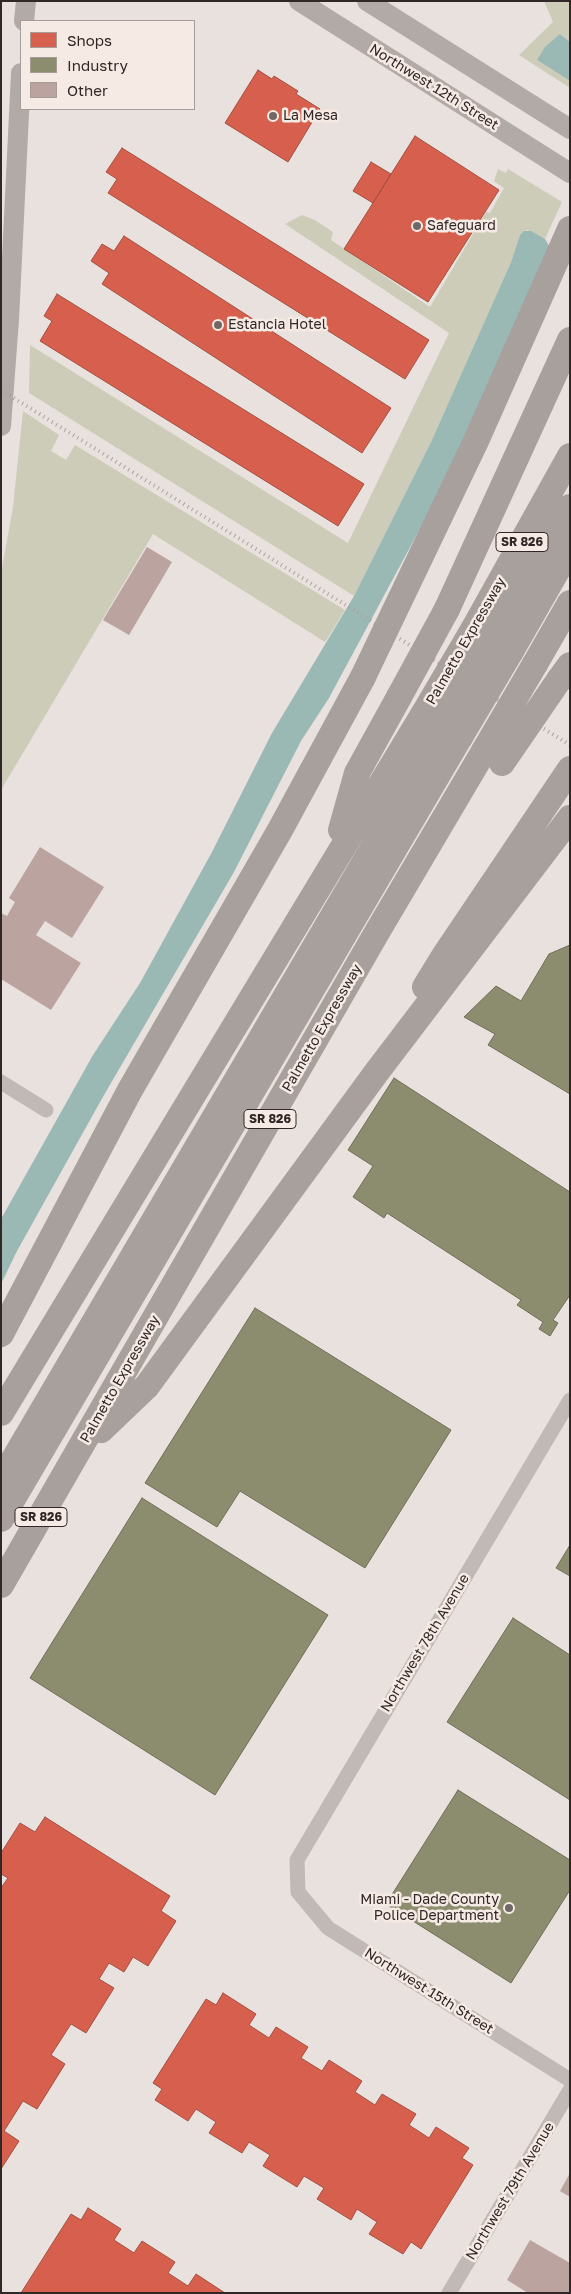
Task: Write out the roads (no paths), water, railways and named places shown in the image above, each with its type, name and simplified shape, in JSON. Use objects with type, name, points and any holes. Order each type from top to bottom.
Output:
[{"type":"highway","points":[[1,1334],[130,1090],[280,830],[363,677],[476,441],[570,229]]},
{"type":"highway","points":[[332,862],[357,773],[447,609],[570,340]]},
{"type":"highway","name":"Palmetto Expressway","points":[[1,1413],[332,862],[442,725],[493,640],[570,456]]},
{"type":"highway","points":[[1,1481],[570,507]]},
{"type":"highway","points":[[493,640],[570,548]]},
{"type":"highway","points":[[493,757],[535,664],[570,603]]},
{"type":"highway","points":[[493,757],[564,673]]},
{"type":"highway","points":[[1,1519],[442,725]]},
{"type":"highway","name":"Palmetto Expressway","points":[[1,1585],[371,942],[461,790],[493,757]]},
{"type":"highway","points":[[376,1073],[444,956],[570,769]]},
{"type":"highway","points":[[80,1449],[147,1386],[376,1073],[570,818]]},
{"type":"main road","points":[[24,20],[26,1]]},
{"type":"main road","name":"Northwest 12th Street","points":[[299,1],[570,173]]},
{"type":"main road","points":[[367,1],[570,129]]},
{"type":"main road","points":[[1,426],[9,320],[7,236],[20,85]]},
{"type":"street","points":[[1,1082],[46,1110]]},
{"type":"street","name":"Northwest 78th Avenue","points":[[298,1892],[297,1860],[570,1400]]},
{"type":"street","name":"Northwest 15th Street","points":[[298,1892],[328,1928],[570,2080]]},
{"type":"street","name":"Northwest 79th Avenue","points":[[449,2293],[570,2090]]},
{"type":"water","points":[[560,34],[570,42],[570,81],[537,60],[545,47]]},
{"type":"water","points":[[524,231],[531,231],[545,239],[551,249],[451,471],[329,698],[301,741],[234,872],[104,1095],[17,1251],[1,1284],[1,1219],[93,1055],[140,983],[212,852],[272,733],[354,596],[431,442],[511,262],[520,235]]},
{"type":"railway","points":[[1,390],[570,745]]},
{"type":"place","name":"La Mesa","points":[[273,116]]},
{"type":"place","name":"Safeguard","points":[[417,226]]},
{"type":"place","name":"Estancia Hotel","points":[[218,325]]},
{"type":"place","name":"Miami - Dade County Police Department","points":[[509,1908]]}]
